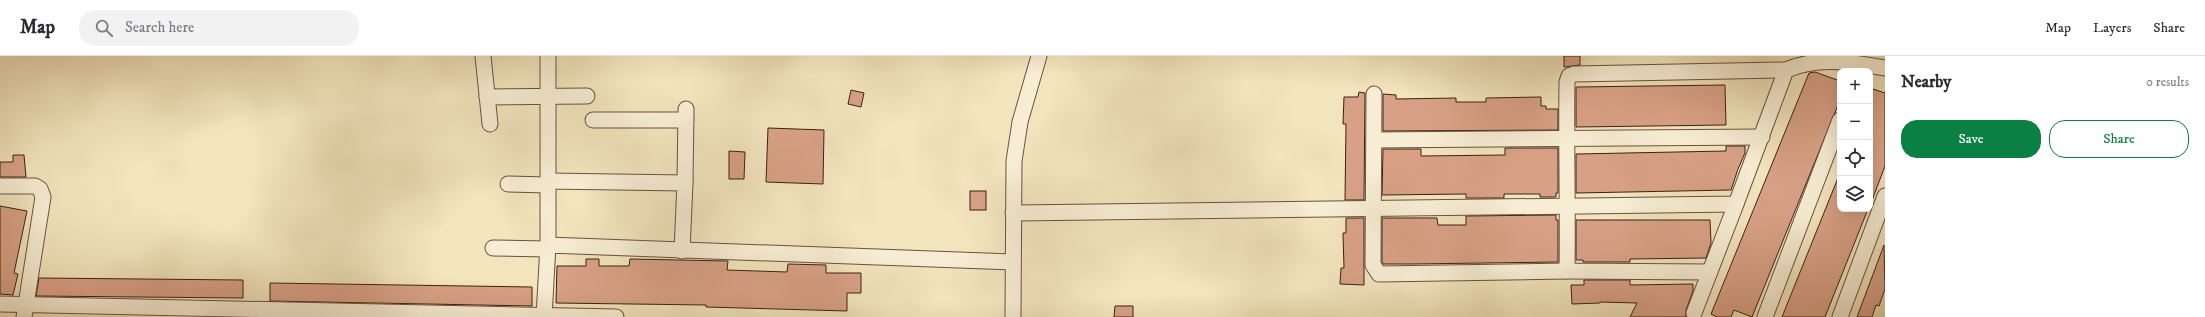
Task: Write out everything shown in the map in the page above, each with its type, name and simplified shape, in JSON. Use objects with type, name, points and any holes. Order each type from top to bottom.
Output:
[{"type":"street","points":[[483,56],[490,124]]},
{"type":"street","points":[[544,316],[548,247],[548,56]]},
{"type":"street","points":[[1013,317],[1014,161],[1020,122],[1039,56]]},
{"type":"street","points":[[1567,271],[1568,205],[1566,139],[1567,82],[1569,76],[1574,74],[1786,70],[1802,62],[1823,60],[1860,67],[1885,68]]},
{"type":"street","points":[[1694,313],[1762,137],[1786,70]]},
{"type":"street","points":[[1374,94],[1373,265],[1379,274],[1567,271],[1709,272]]},
{"type":"street","points":[[487,97],[587,96]]},
{"type":"street","points":[[593,120],[686,115],[682,252]]},
{"type":"street","points":[[1765,317],[1837,128]]},
{"type":"street","points":[[1374,140],[1762,137]]},
{"type":"street","points":[[508,184],[685,183]]},
{"type":"street","points":[[0,186],[35,186],[40,189],[43,197],[25,311]]},
{"type":"street","points":[[1840,317],[1885,196]]},
{"type":"street","points":[[1013,213],[1736,204]]},
{"type":"street","points":[[493,248],[548,247],[1013,262]]},
{"type":"street","points":[[0,304],[25,311],[616,317]]},
{"type":"building","points":[[1564,56],[1580,56],[1580,65],[1564,67]]},
{"type":"building","points":[[1815,72],[1837,80],[1837,107],[1752,317],[1734,310],[1731,317],[1717,317],[1711,314],[1809,73]]},
{"type":"building","points":[[1725,85],[1726,125],[1576,127],[1576,87]]},
{"type":"building","points":[[1873,89],[1885,93],[1885,166],[1873,198]]},
{"type":"building","points":[[851,90],[864,93],[861,107],[848,104]]},
{"type":"building","points":[[1359,92],[1365,93],[1364,200],[1345,200],[1346,124],[1343,124],[1344,97],[1358,97]]},
{"type":"building","points":[[1383,94],[1396,95],[1396,99],[1456,98],[1456,102],[1486,102],[1486,98],[1541,97],[1541,106],[1546,106],[1546,109],[1558,109],[1558,130],[1383,131]]},
{"type":"building","points":[[768,128],[824,130],[823,184],[766,182]]},
{"type":"building","points":[[1726,146],[1745,146],[1745,153],[1731,190],[1576,193],[1576,154],[1726,151]]},
{"type":"building","points":[[1505,148],[1558,148],[1558,193],[1556,193],[1556,197],[1540,197],[1540,194],[1504,194],[1504,198],[1466,198],[1466,194],[1382,195],[1383,149],[1421,149],[1421,156],[1505,155]]},
{"type":"building","points":[[729,151],[745,152],[744,179],[729,179]]},
{"type":"building","points":[[13,155],[24,155],[26,177],[0,177],[0,162],[13,162]]},
{"type":"building","points":[[1837,180],[1837,212],[1867,212],[1825,317],[1782,317]]},
{"type":"building","points":[[970,191],[986,191],[986,210],[970,210]]},
{"type":"building","points":[[0,206],[27,211],[14,273],[18,274],[13,295],[0,294]]},
{"type":"building","points":[[1556,215],[1556,220],[1558,220],[1558,262],[1383,264],[1382,262],[1382,218],[1437,218],[1438,225],[1466,225],[1466,216]]},
{"type":"building","points":[[1346,218],[1364,218],[1364,285],[1340,284],[1341,268],[1344,268],[1343,233],[1346,233]]},
{"type":"building","points":[[1576,220],[1710,220],[1711,243],[1706,258],[1630,259],[1630,262],[1583,262],[1583,260],[1576,260]]},
{"type":"building","points":[[1884,245],[1885,289],[1879,306],[1876,305],[1872,317],[1857,317]]},
{"type":"building","points":[[586,259],[599,259],[599,266],[629,266],[630,259],[728,261],[727,270],[787,272],[788,264],[826,265],[826,273],[861,273],[861,293],[847,293],[847,311],[706,307],[706,305],[556,303],[557,266],[586,266]]},
{"type":"building","points":[[39,278],[243,280],[243,298],[36,296]]},
{"type":"building","points":[[1584,280],[1630,280],[1630,285],[1693,284],[1693,291],[1686,310],[1686,317],[1630,317],[1637,303],[1600,302],[1572,304],[1571,285],[1584,285]]},
{"type":"building","points":[[270,283],[532,287],[532,306],[270,301]]},
{"type":"building","points":[[1115,306],[1133,306],[1133,317],[1114,317]]}]
